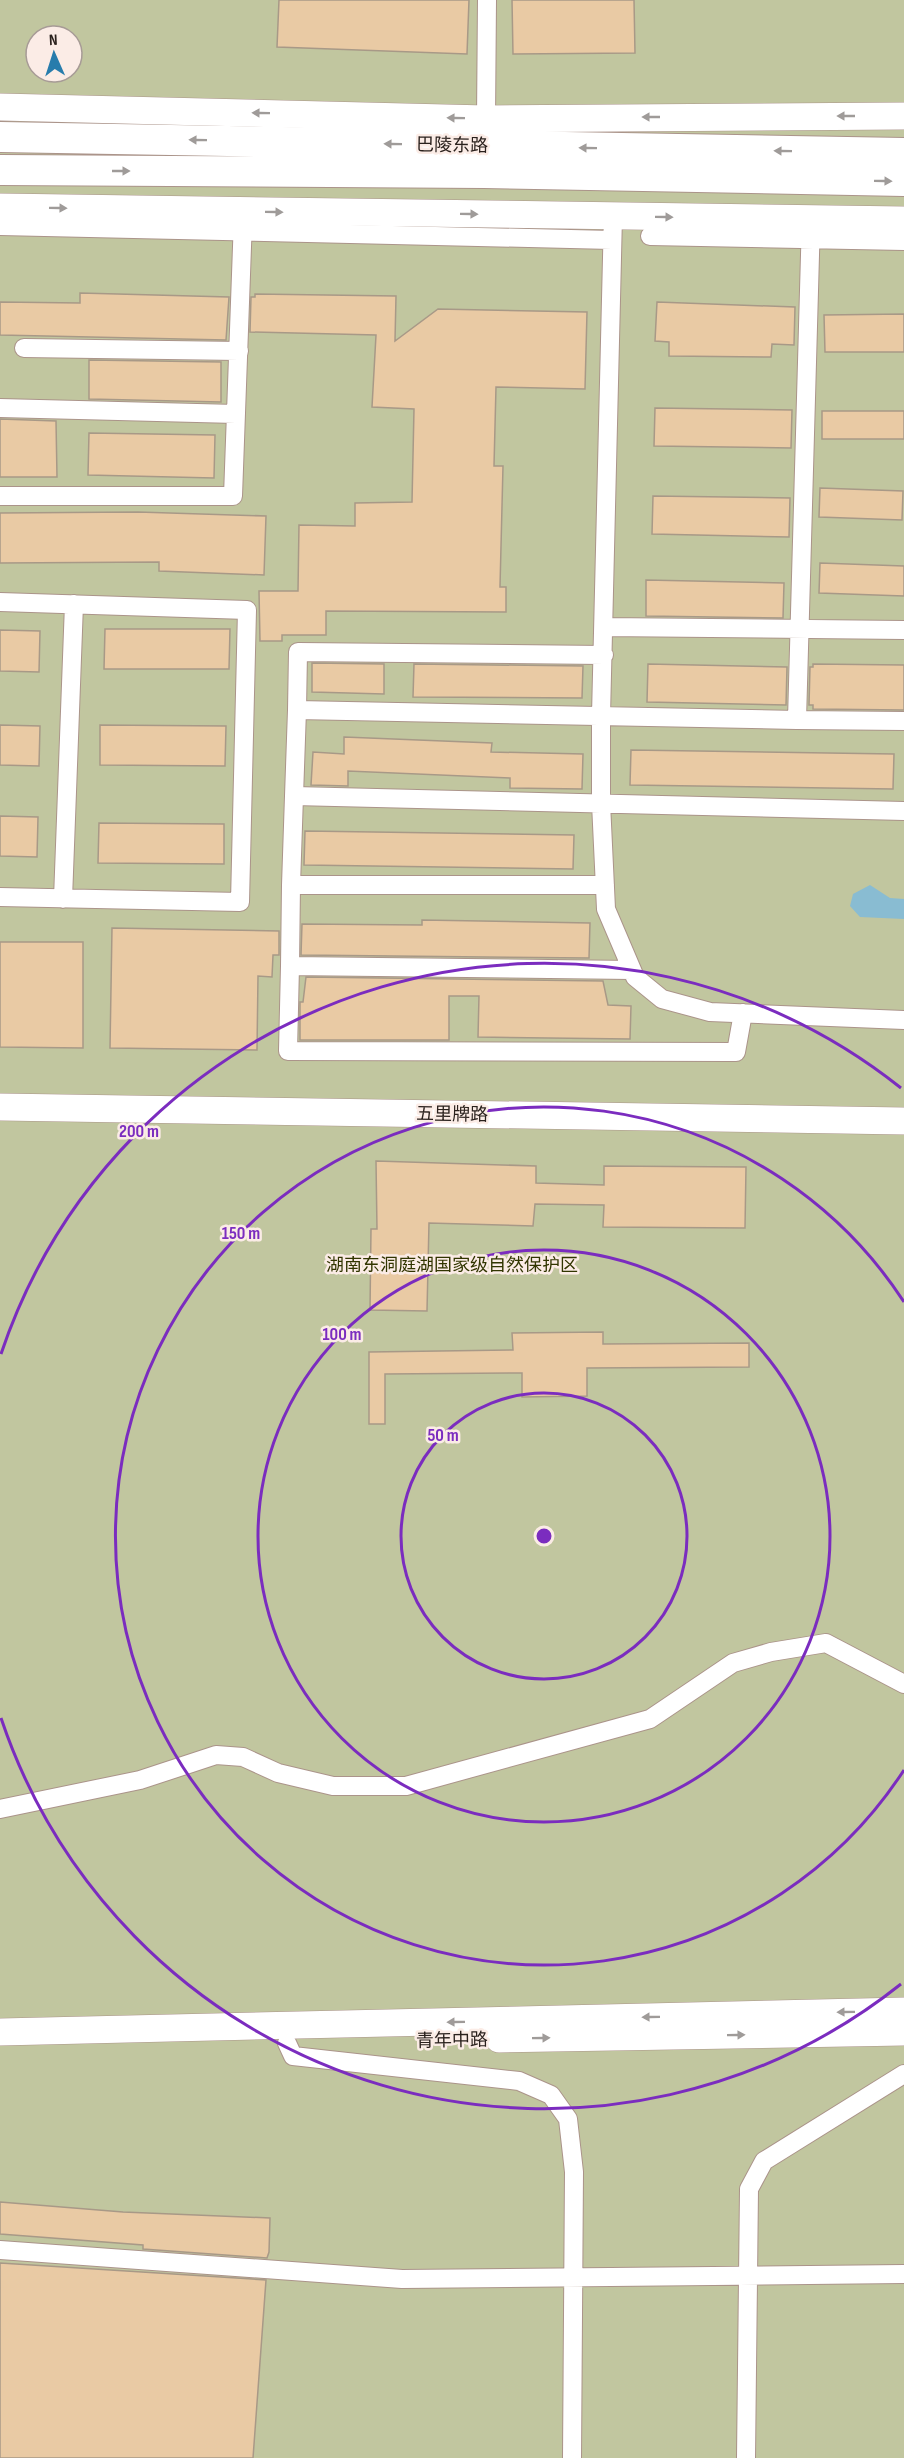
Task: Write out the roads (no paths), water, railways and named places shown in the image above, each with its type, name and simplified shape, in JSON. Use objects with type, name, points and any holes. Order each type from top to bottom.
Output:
[{"type":"main road","points":[[0,107],[486,119],[904,116]]},
{"type":"main road","name":"巴陵东路","points":[[0,137],[904,153]]},
{"type":"main road","name":"巴陵东路","points":[[0,170],[472,173],[904,181]]},
{"type":"main road","points":[[0,207],[243,221],[613,228],[811,219],[904,220]]},
{"type":"main road","name":"五里牌路","points":[[0,1107],[904,1121]]},
{"type":"main road","name":"五里牌路","points":[[0,1124],[904,1136]]},
{"type":"main road","points":[[0,2032],[904,2011]]},
{"type":"main road","name":"青年中路","points":[[0,2048],[904,2032]]},
{"type":"street","points":[[486,119],[487,0]]},
{"type":"street","points":[[797,720],[811,219]]},
{"type":"street","points":[[0,226],[243,221],[233,496],[0,496]]},
{"type":"street","points":[[613,228],[601,803],[606,909],[635,977],[662,999],[710,1012],[904,1020]]},
{"type":"street","points":[[650,237],[904,241]]},
{"type":"street","points":[[24,348],[239,351]]},
{"type":"street","points":[[0,408],[236,414]]},
{"type":"street","points":[[0,602],[248,610],[240,902],[0,897]]},
{"type":"street","points":[[63,899],[74,604]]},
{"type":"street","points":[[604,627],[904,630]]},
{"type":"street","points":[[604,655],[298,652],[288,1051],[736,1052],[743,1013]]},
{"type":"street","points":[[297,710],[904,721]]},
{"type":"street","points":[[294,796],[904,811]]},
{"type":"street","points":[[291,885],[605,885]]},
{"type":"street","points":[[290,966],[632,970]]},
{"type":"street","points":[[0,1809],[140,1780],[216,1755],[243,1757],[278,1773],[333,1786],[406,1786],[650,1719],[733,1663],[771,1652],[826,1643],[904,1684]]},
{"type":"street","points":[[287,2043],[293,2056],[519,2081],[551,2095],[562,2111],[568,2120],[574,2172],[572,2458]]},
{"type":"street","points":[[746,2458],[748,2189],[764,2161],[904,2074]]},
{"type":"street","points":[[0,2250],[402,2279],[904,2274]]},
{"type":"water","points":[[870,885],[890,898],[904,899],[904,919],[860,917],[850,906],[853,894]]},
{"type":"park label","name":"湖南东洞庭湖国家级自然保护区","points":[[452,1265]]}]
